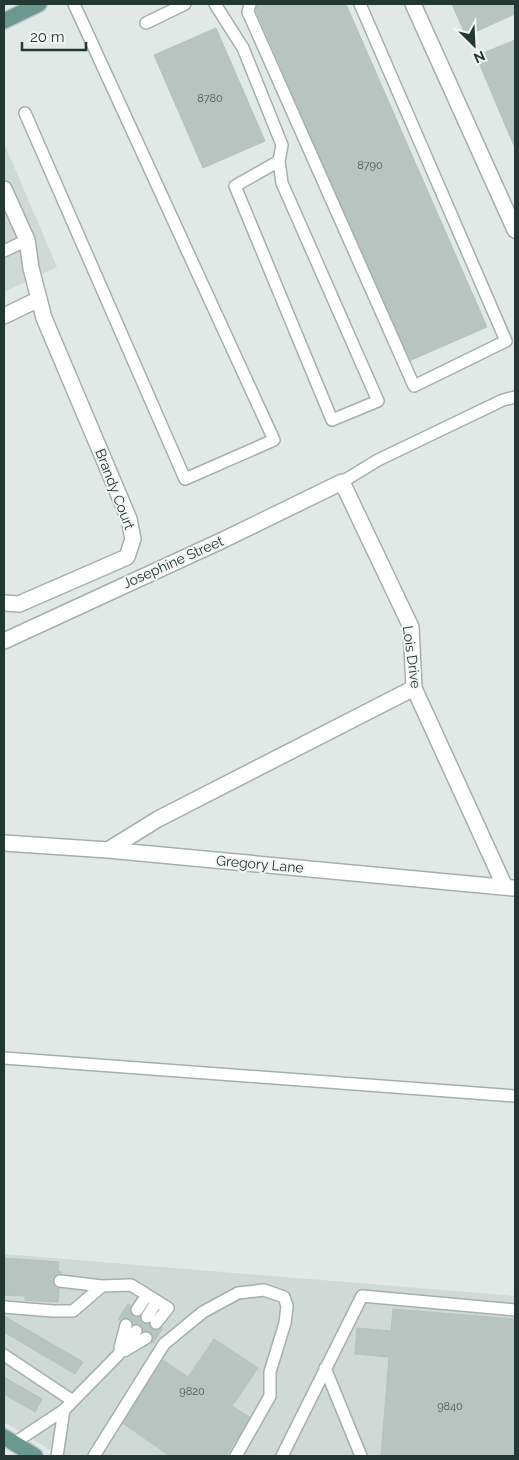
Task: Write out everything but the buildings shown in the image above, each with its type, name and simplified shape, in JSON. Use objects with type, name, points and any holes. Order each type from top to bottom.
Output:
[{"type":"main road","points":[[4,21],[40,4]]},
{"type":"main road","points":[[9,1440],[35,1456]]},
{"type":"street","points":[[413,4],[515,230]]},
{"type":"street","name":"Brandy Court","points":[[4,189],[27,240],[31,268],[44,318],[129,519],[134,539],[127,557],[19,604],[4,603]]},
{"type":"street","points":[[4,316],[39,299]]},
{"type":"street","name":"Josephine Street","points":[[4,641],[223,540],[342,482]]},
{"type":"street","name":"Lois Drive","points":[[342,482],[411,627],[414,688],[510,888]]},
{"type":"street","points":[[108,850],[158,819],[414,688]]},
{"type":"street","name":"Gregory Lane","points":[[4,843],[108,850],[510,888]]},
{"type":"lane","points":[[25,113],[185,479],[274,440],[74,4]]},
{"type":"lane","points":[[146,23],[185,4]]},
{"type":"lane","points":[[215,4],[243,48],[282,145],[278,161],[282,183],[378,401],[332,420],[235,186],[278,161]]},
{"type":"lane","points":[[250,4],[248,12],[414,386],[506,341],[360,4]]},
{"type":"lane","points":[[4,251],[27,240]]},
{"type":"lane","points":[[342,482],[387,455],[503,400],[515,397]]},
{"type":"lane","points":[[4,1058],[515,1096]]},
{"type":"lane","points":[[60,1281],[102,1286],[132,1285],[168,1308],[152,1320]]},
{"type":"lane","points":[[4,1307],[73,1311],[102,1286]]},
{"type":"lane","points":[[99,1455],[164,1344],[203,1312],[238,1293],[264,1290],[284,1297],[288,1306],[286,1323],[270,1372],[270,1396],[236,1456]]},
{"type":"lane","points":[[282,1456],[362,1296],[515,1310]]},
{"type":"lane","points":[[137,1310],[152,1298]]},
{"type":"lane","points":[[118,1355],[126,1325]]},
{"type":"lane","points":[[9,1440],[64,1410],[118,1355],[141,1335]]},
{"type":"lane","points":[[4,1355],[73,1401]]},
{"type":"lane","points":[[326,1368],[361,1456]]},
{"type":"lane","points":[[57,1456],[64,1410]]},
{"type":"shaded area","points":[[4,143],[57,267],[4,292]]},
{"type":"shaded area","points":[[4,1254],[515,1296],[515,1456],[60,1456],[4,1422]]}]
